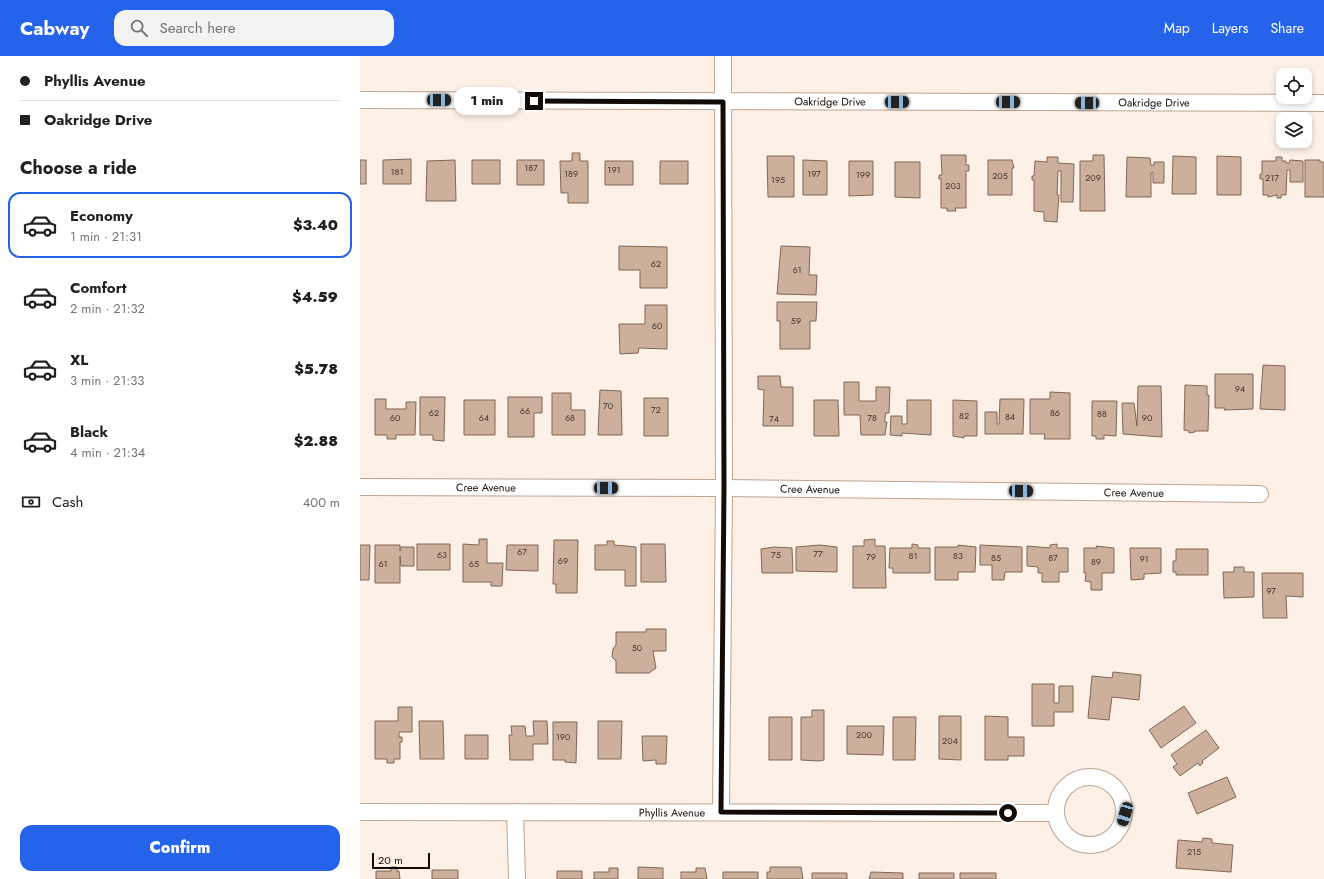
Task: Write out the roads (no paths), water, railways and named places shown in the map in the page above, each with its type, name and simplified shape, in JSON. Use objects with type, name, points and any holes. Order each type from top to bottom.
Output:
[{"type":"street","points":[[721,812],[724,488],[723,56]]},
{"type":"street","name":"Oakridge Drive","points":[[360,100],[1324,103]]},
{"type":"street","name":"Cree Avenue","points":[[360,487],[724,488],[1260,494]]},
{"type":"street","points":[[1091,776],[1102,778],[1112,784],[1120,792],[1124,803],[1125,814],[1122,825],[1116,834],[1107,842],[1096,845],[1084,845],[1069,837],[1059,824],[1056,813],[1057,802],[1062,791],[1069,783],[1080,778],[1091,776]]},
{"type":"street","name":"Phyllis Avenue","points":[[360,812],[1056,813]]},
{"type":"street","points":[[516,812],[518,879]]}]
